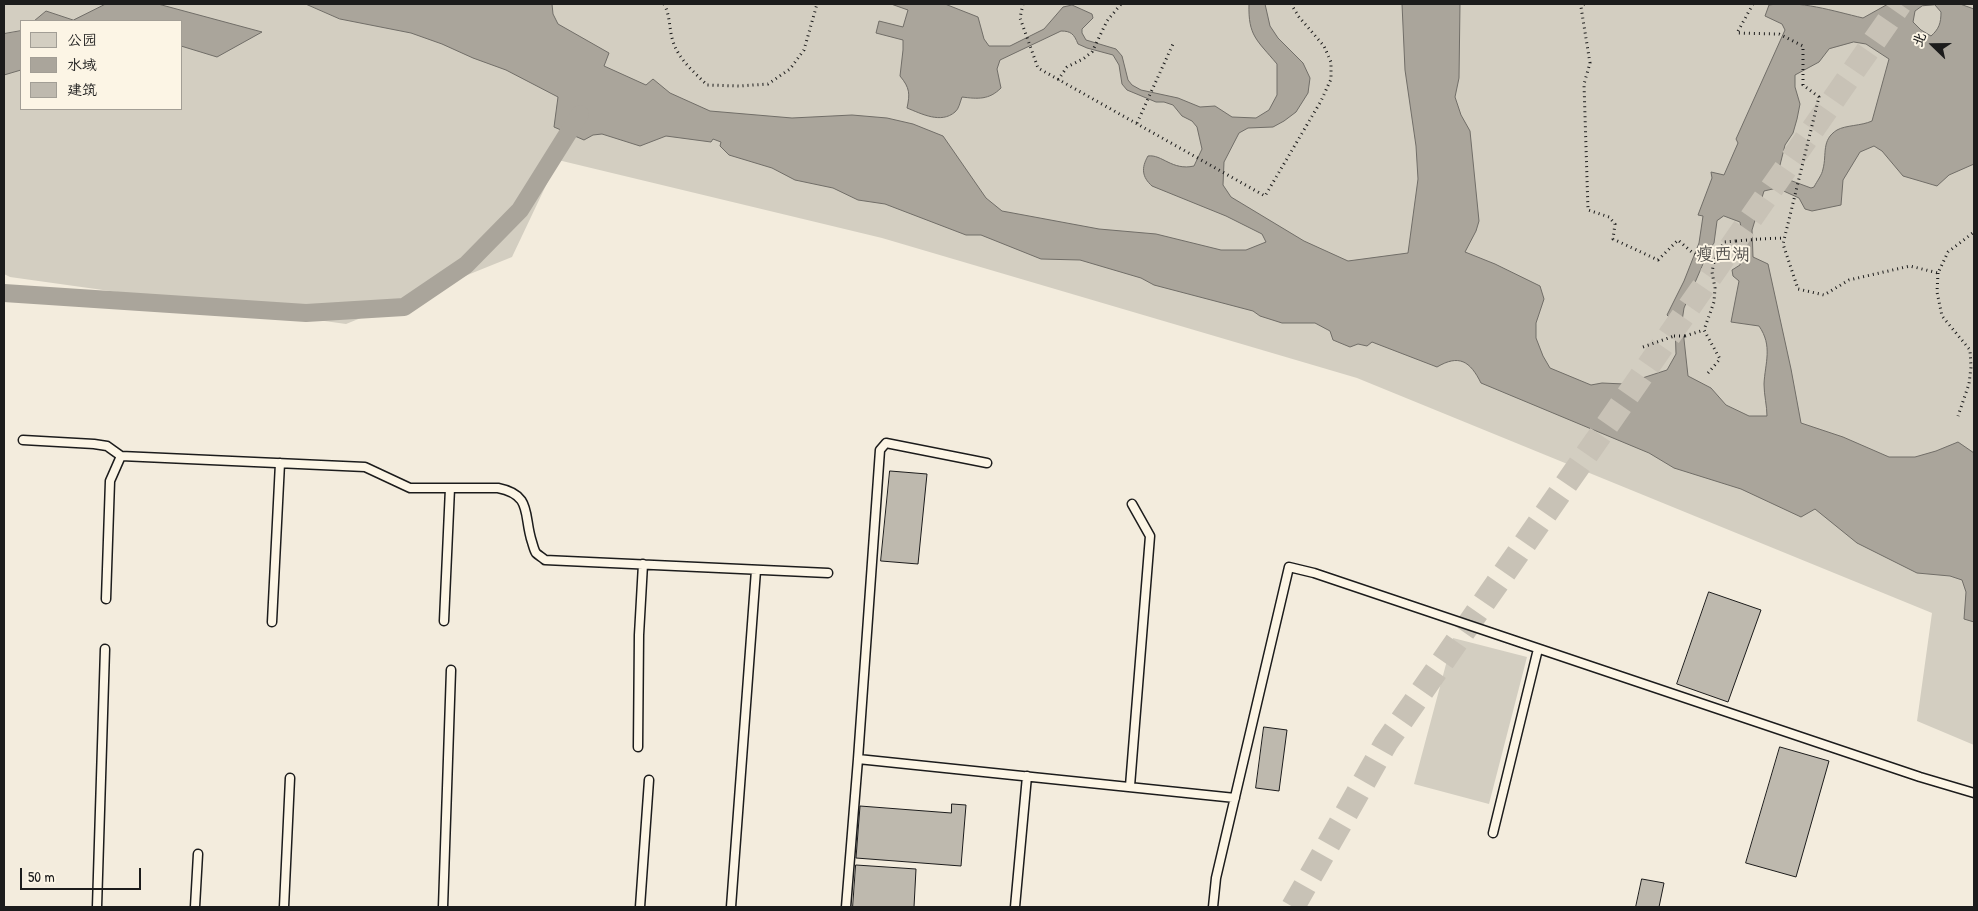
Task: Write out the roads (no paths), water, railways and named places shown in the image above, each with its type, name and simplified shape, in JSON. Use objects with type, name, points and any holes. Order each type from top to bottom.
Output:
[{"type":"lane","points":[[23,440],[107,446],[121,456],[365,467],[410,488],[498,488],[511,491],[521,498],[526,510],[530,538],[535,552],[545,560],[828,573]]},
{"type":"lane","points":[[846,907],[880,450],[886,444],[987,463]]},
{"type":"lane","points":[[106,599],[110,481],[121,456]]},
{"type":"lane","points":[[272,622],[280,463]]},
{"type":"lane","points":[[444,621],[450,488]]},
{"type":"lane","points":[[1130,786],[1150,536],[1132,504]]},
{"type":"lane","points":[[638,747],[639,635],[644,564]]},
{"type":"lane","points":[[1213,907],[1216,878],[1289,567],[1920,777],[1974,793]]},
{"type":"lane","points":[[730,907],[756,570]]},
{"type":"lane","points":[[97,907],[105,649]]},
{"type":"lane","points":[[1493,832],[1538,649]]},
{"type":"lane","points":[[443,907],[451,670]]},
{"type":"lane","points":[[858,759],[1235,798]]},
{"type":"lane","points":[[1015,907],[1027,776]]},
{"type":"lane","points":[[284,907],[290,778]]},
{"type":"lane","points":[[640,907],[649,780]]},
{"type":"lane","points":[[195,907],[198,854]]},
{"type":"water","points":[[106,4],[158,4],[262,32],[217,57],[182,46],[182,20],[73,20]]},
{"type":"water","name":"瘦西湖","points":[[306,4],[552,4],[553,14],[558,24],[609,53],[604,66],[646,85],[653,79],[670,93],[710,111],[792,118],[852,115],[887,118],[913,124],[943,136],[986,198],[1002,211],[1099,229],[1156,234],[1221,250],[1246,250],[1266,242],[1262,234],[1226,216],[1152,186],[1146,179],[1144,176],[1144,164],[1148,156],[1158,157],[1173,165],[1194,166],[1202,149],[1197,127],[1192,121],[1182,116],[1173,105],[1156,102],[1127,90],[1122,84],[1119,65],[1113,55],[1078,44],[1072,34],[1061,31],[1000,60],[997,69],[1001,88],[997,92],[983,98],[962,97],[955,112],[950,116],[938,118],[907,108],[908,91],[906,84],[900,76],[903,40],[876,33],[879,21],[903,27],[908,10],[891,4],[945,4],[978,17],[984,39],[989,46],[1010,46],[1044,29],[1063,7],[1072,5],[1092,14],[1093,18],[1082,29],[1082,33],[1086,40],[1116,49],[1122,56],[1128,80],[1132,85],[1141,90],[1178,98],[1200,107],[1215,106],[1232,117],[1256,118],[1269,110],[1277,95],[1277,64],[1259,43],[1250,24],[1249,4],[1265,4],[1270,26],[1278,38],[1303,63],[1310,78],[1308,93],[1296,112],[1284,121],[1273,127],[1248,128],[1239,133],[1224,162],[1223,185],[1231,197],[1304,241],[1348,261],[1408,253],[1418,179],[1416,146],[1405,70],[1402,4],[1460,4],[1459,78],[1455,97],[1461,115],[1470,131],[1479,221],[1465,252],[1540,286],[1544,299],[1536,323],[1536,338],[1543,356],[1550,368],[1591,385],[1602,383],[1624,384],[1667,370],[1676,354],[1675,323],[1667,315],[1684,281],[1699,243],[1703,216],[1698,215],[1712,178],[1711,172],[1724,175],[1738,143],[1736,139],[1785,30],[1782,24],[1765,16],[1769,5],[1804,5],[1863,18],[1888,4],[1960,4],[1974,9],[1974,164],[1949,175],[1937,186],[1903,176],[1882,151],[1874,146],[1860,152],[1843,180],[1841,205],[1812,211],[1805,209],[1799,198],[1777,188],[1764,191],[1752,230],[1753,257],[1768,264],[1801,423],[1843,437],[1889,457],[1915,457],[1958,442],[1974,453],[1974,622],[1964,619],[1966,592],[1962,580],[1950,576],[1917,573],[1857,543],[1815,509],[1801,517],[1741,489],[1674,468],[1649,453],[1481,383],[1473,369],[1463,362],[1452,361],[1437,367],[1372,342],[1367,346],[1358,344],[1350,347],[1333,340],[1330,331],[1315,323],[1282,323],[1260,316],[1253,311],[1154,285],[1141,278],[1080,260],[1041,259],[981,235],[966,235],[885,204],[858,200],[833,188],[795,180],[772,168],[729,155],[720,146],[721,142],[713,139],[711,142],[666,136],[640,146],[602,134],[593,135],[584,140],[554,127],[558,97],[506,70],[411,33],[340,19]],"holes":[[[1935,5],[1941,12],[1941,19],[1938,28],[1931,36],[1913,22],[1915,11],[1922,6]],[[1854,42],[1866,44],[1889,59],[1872,121],[1841,128],[1832,134],[1825,148],[1822,174],[1814,187],[1811,188],[1784,178],[1779,169],[1785,145],[1793,133],[1800,104],[1795,87],[1795,75],[1819,62],[1829,49]],[[1724,216],[1740,222],[1742,255],[1740,265],[1732,270],[1733,276],[1739,281],[1731,322],[1759,326],[1763,333],[1767,348],[1764,384],[1767,416],[1749,416],[1726,405],[1711,388],[1688,376],[1682,321],[1684,308],[1709,250],[1714,243],[1717,221]]]},
{"type":"water","points":[[46,11],[73,20],[35,20]]},
{"type":"water","points":[[20,31],[20,70],[4,75],[4,34]]},
{"type":"waterway","points":[[4,293],[306,313],[404,307],[466,265],[520,210],[580,114]]},
{"type":"tunnel","points":[[1293,907],[1386,743],[1900,4]]}]
